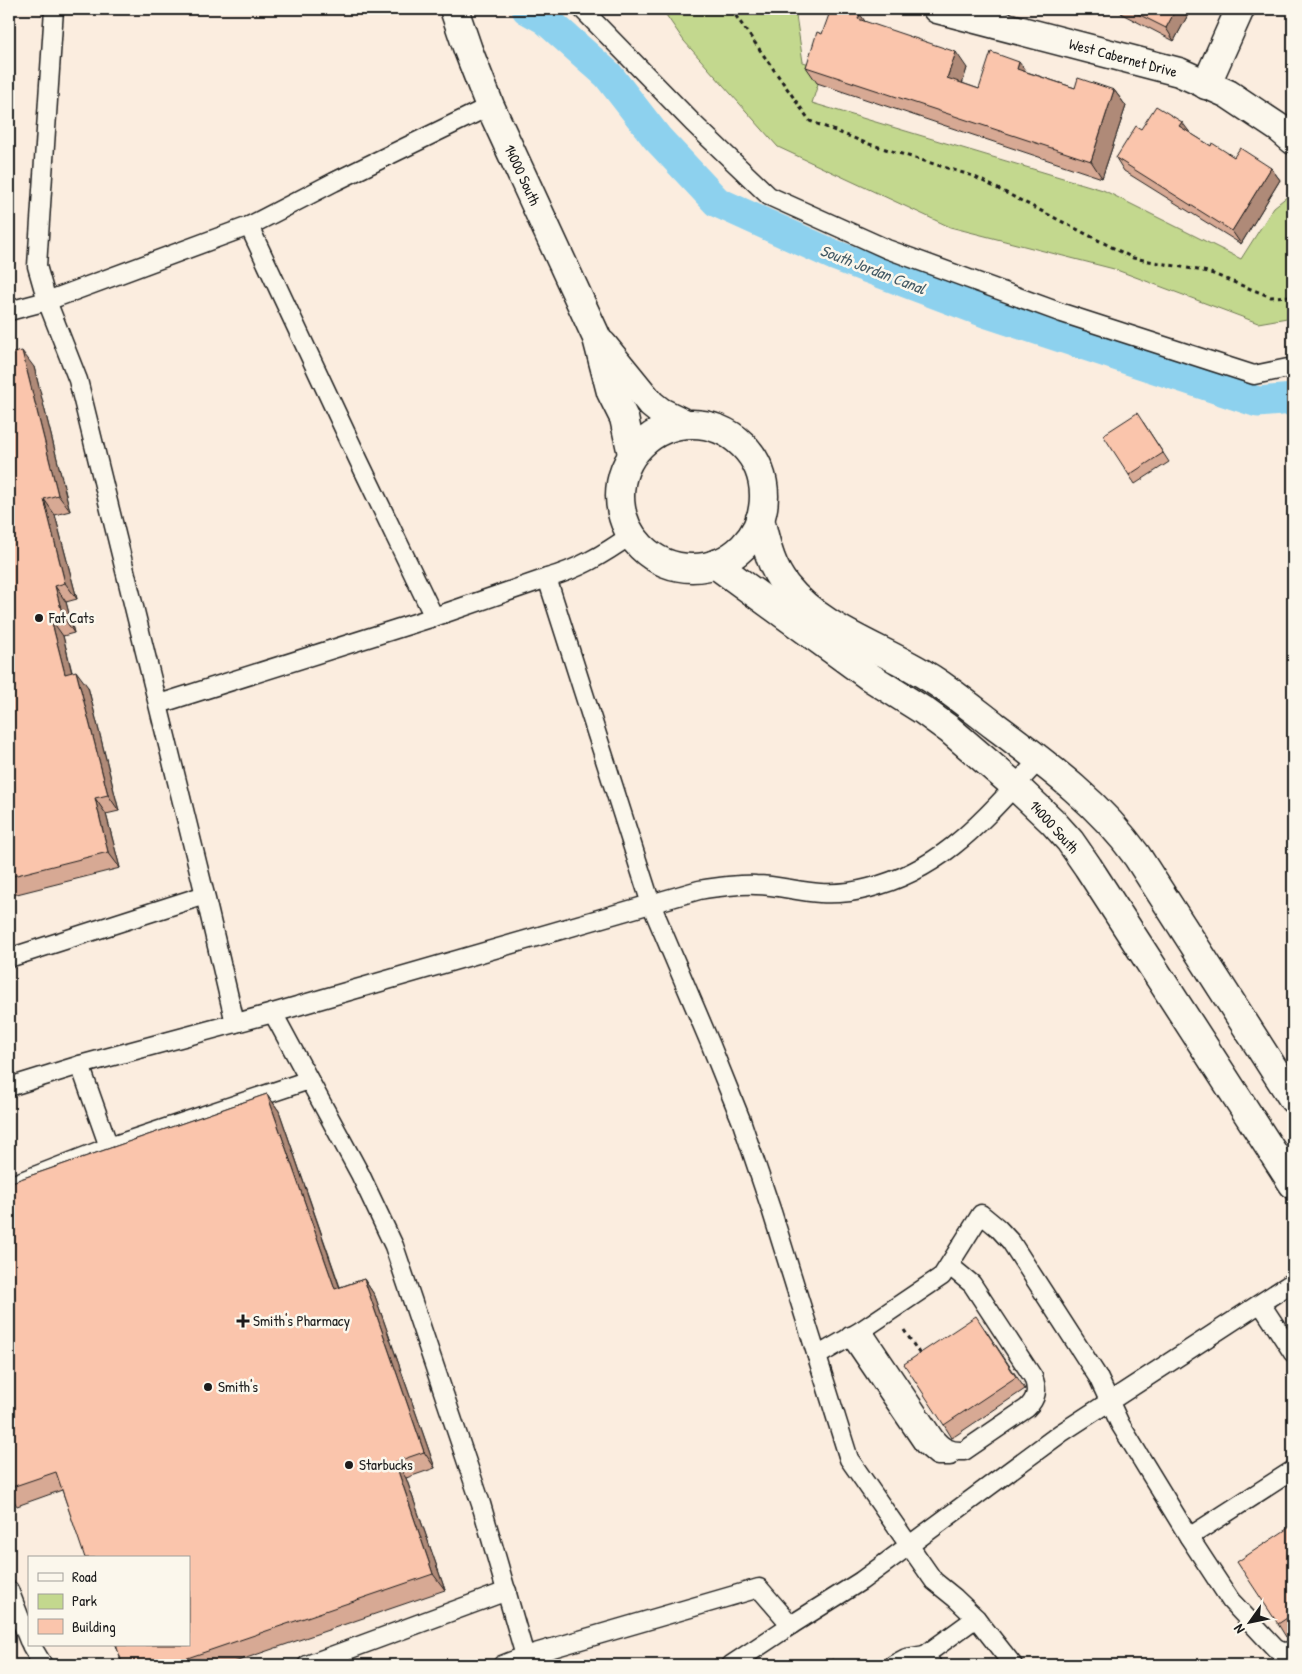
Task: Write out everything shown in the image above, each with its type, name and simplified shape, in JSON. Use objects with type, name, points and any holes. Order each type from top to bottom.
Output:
[{"type":"street","name":"14000 South","points":[[454,9],[490,106],[597,338],[611,392],[624,418],[632,454]]},
{"type":"street","name":"West Cabernet Drive","points":[[937,9],[1179,72],[1228,94],[1279,128],[1293,140]]},
{"type":"street","points":[[1206,84],[1240,9]]},
{"type":"street","name":"14000 South","points":[[597,338],[651,404],[661,412],[684,423]]},
{"type":"street","points":[[684,423],[704,424],[724,431],[741,443],[754,459],[762,478],[764,499],[760,519],[748,542],[727,559],[696,568],[677,567],[659,560],[643,549],[631,535],[622,516],[619,495],[622,474],[632,454],[642,442],[668,427],[684,423]]},
{"type":"street","points":[[760,519],[769,558],[776,572],[786,586],[812,610],[849,634],[917,670],[947,690],[1076,789],[1108,820],[1123,837],[1293,1098]]},
{"type":"street","name":"14000 South","points":[[715,564],[870,677],[950,730],[1052,821],[1070,841],[1293,1184]]},
{"type":"lane","points":[[54,9],[37,266],[47,301],[78,380],[159,704],[235,1023]]},
{"type":"lane","points":[[582,9],[693,123],[769,196],[887,249],[1062,313],[1254,375],[1293,367]]},
{"type":"lane","points":[[9,311],[47,301],[249,226],[334,182],[490,106]]},
{"type":"lane","points":[[249,226],[434,617]]},
{"type":"lane","points":[[159,704],[434,617],[567,572],[585,564],[631,535]]},
{"type":"lane","points":[[547,578],[651,904],[741,1120],[849,1459],[934,1581],[976,1618],[1012,1665]]},
{"type":"lane","points":[[9,1087],[80,1065],[273,1013],[699,890],[756,885],[821,894],[856,891],[885,884],[913,872],[944,854],[976,826],[1039,760]]},
{"type":"lane","points":[[9,958],[205,895]]},
{"type":"lane","points":[[273,1013],[360,1174],[394,1246],[481,1504],[528,1660]]},
{"type":"lane","points":[[80,1065],[109,1147]]},
{"type":"lane","points":[[9,1186],[109,1147],[309,1080]]},
{"type":"lane","points":[[817,1356],[856,1333],[942,1276],[981,1214],[1011,1242],[1098,1377],[1120,1424],[1189,1538],[1231,1601],[1275,1648],[1282,1652],[1293,1651]]},
{"type":"lane","points":[[856,1333],[940,1444],[954,1452],[964,1450],[1027,1408],[1033,1402],[1036,1394],[1033,1376],[972,1284],[950,1266]]},
{"type":"lane","points":[[740,1663],[791,1624],[861,1581],[910,1546],[985,1488],[1061,1433],[1293,1282]]},
{"type":"lane","points":[[1261,1304],[1293,1353]]},
{"type":"lane","points":[[1189,1538],[1293,1470]]},
{"type":"lane","points":[[502,1665],[528,1660],[759,1588],[791,1624]]},
{"type":"lane","points":[[9,1590],[28,1638]]},
{"type":"lane","points":[[307,1665],[507,1591]]},
{"type":"lane","points":[[893,1665],[906,1658],[929,1660],[976,1618]]},
{"type":"lane","points":[[32,1646],[42,1665]]},
{"type":"path","points":[[731,9],[810,121],[866,143],[973,176],[1133,258],[1208,272],[1271,297],[1293,296]]},
{"type":"path","points":[[916,1349],[921,1356]]},
{"type":"path","points":[[914,1361],[929,1351]]},
{"type":"green space","points":[[662,9],[795,9],[803,62],[823,68],[812,103],[1103,190],[1241,259],[1274,207],[1293,192],[1293,317],[1258,323],[1114,269],[950,227],[778,147],[684,41]]},
{"type":"building","points":[[831,9],[845,9],[860,14],[858,19],[956,52],[947,78],[979,89],[991,52],[1019,62],[1017,69],[1075,88],[1078,78],[1114,90],[1091,161],[806,67],[817,32],[822,34]]},
{"type":"building","points":[[1128,9],[1176,9],[1166,28]]},
{"type":"building","points":[[1156,106],[1182,122],[1179,126],[1211,146],[1212,143],[1234,157],[1240,148],[1271,168],[1232,231],[1116,158],[1136,126],[1141,129]]},
{"type":"building","name":"Fat Cats","points":[[22,351],[58,495],[44,499],[65,583],[55,586],[63,617],[51,619],[65,674],[76,671],[108,795],[95,798],[108,852],[9,877],[9,354]]},
{"type":"building","points":[[1137,413],[1163,453],[1129,475],[1103,435]]},
{"type":"building","name":"Smith's","points":[[267,1094],[335,1289],[364,1279],[424,1452],[395,1462],[433,1574],[167,1665],[123,1665],[116,1646],[190,1646],[190,1556],[84,1556],[56,1472],[9,1488],[9,1183]]},
{"type":"building","points":[[976,1316],[1016,1377],[944,1425],[904,1364]]},
{"type":"building","points":[[1293,1525],[1293,1614],[1278,1624],[1237,1562]]},
{"type":"building","points":[[833,1659],[837,1665],[824,1665]]},
{"type":"waterway","name":"South Jordan Canal","points":[[527,9],[545,19],[608,75],[657,138],[717,202],[834,255],[985,312],[1258,402],[1293,399]]},
{"type":"place","name":"Fat Cats","points":[[39,618]]},
{"type":"place","name":"Smith's Pharmacy","points":[[243,1321]]},
{"type":"place","name":"Smith's","points":[[208,1387]]},
{"type":"place","name":"Starbucks","points":[[349,1465]]}]
